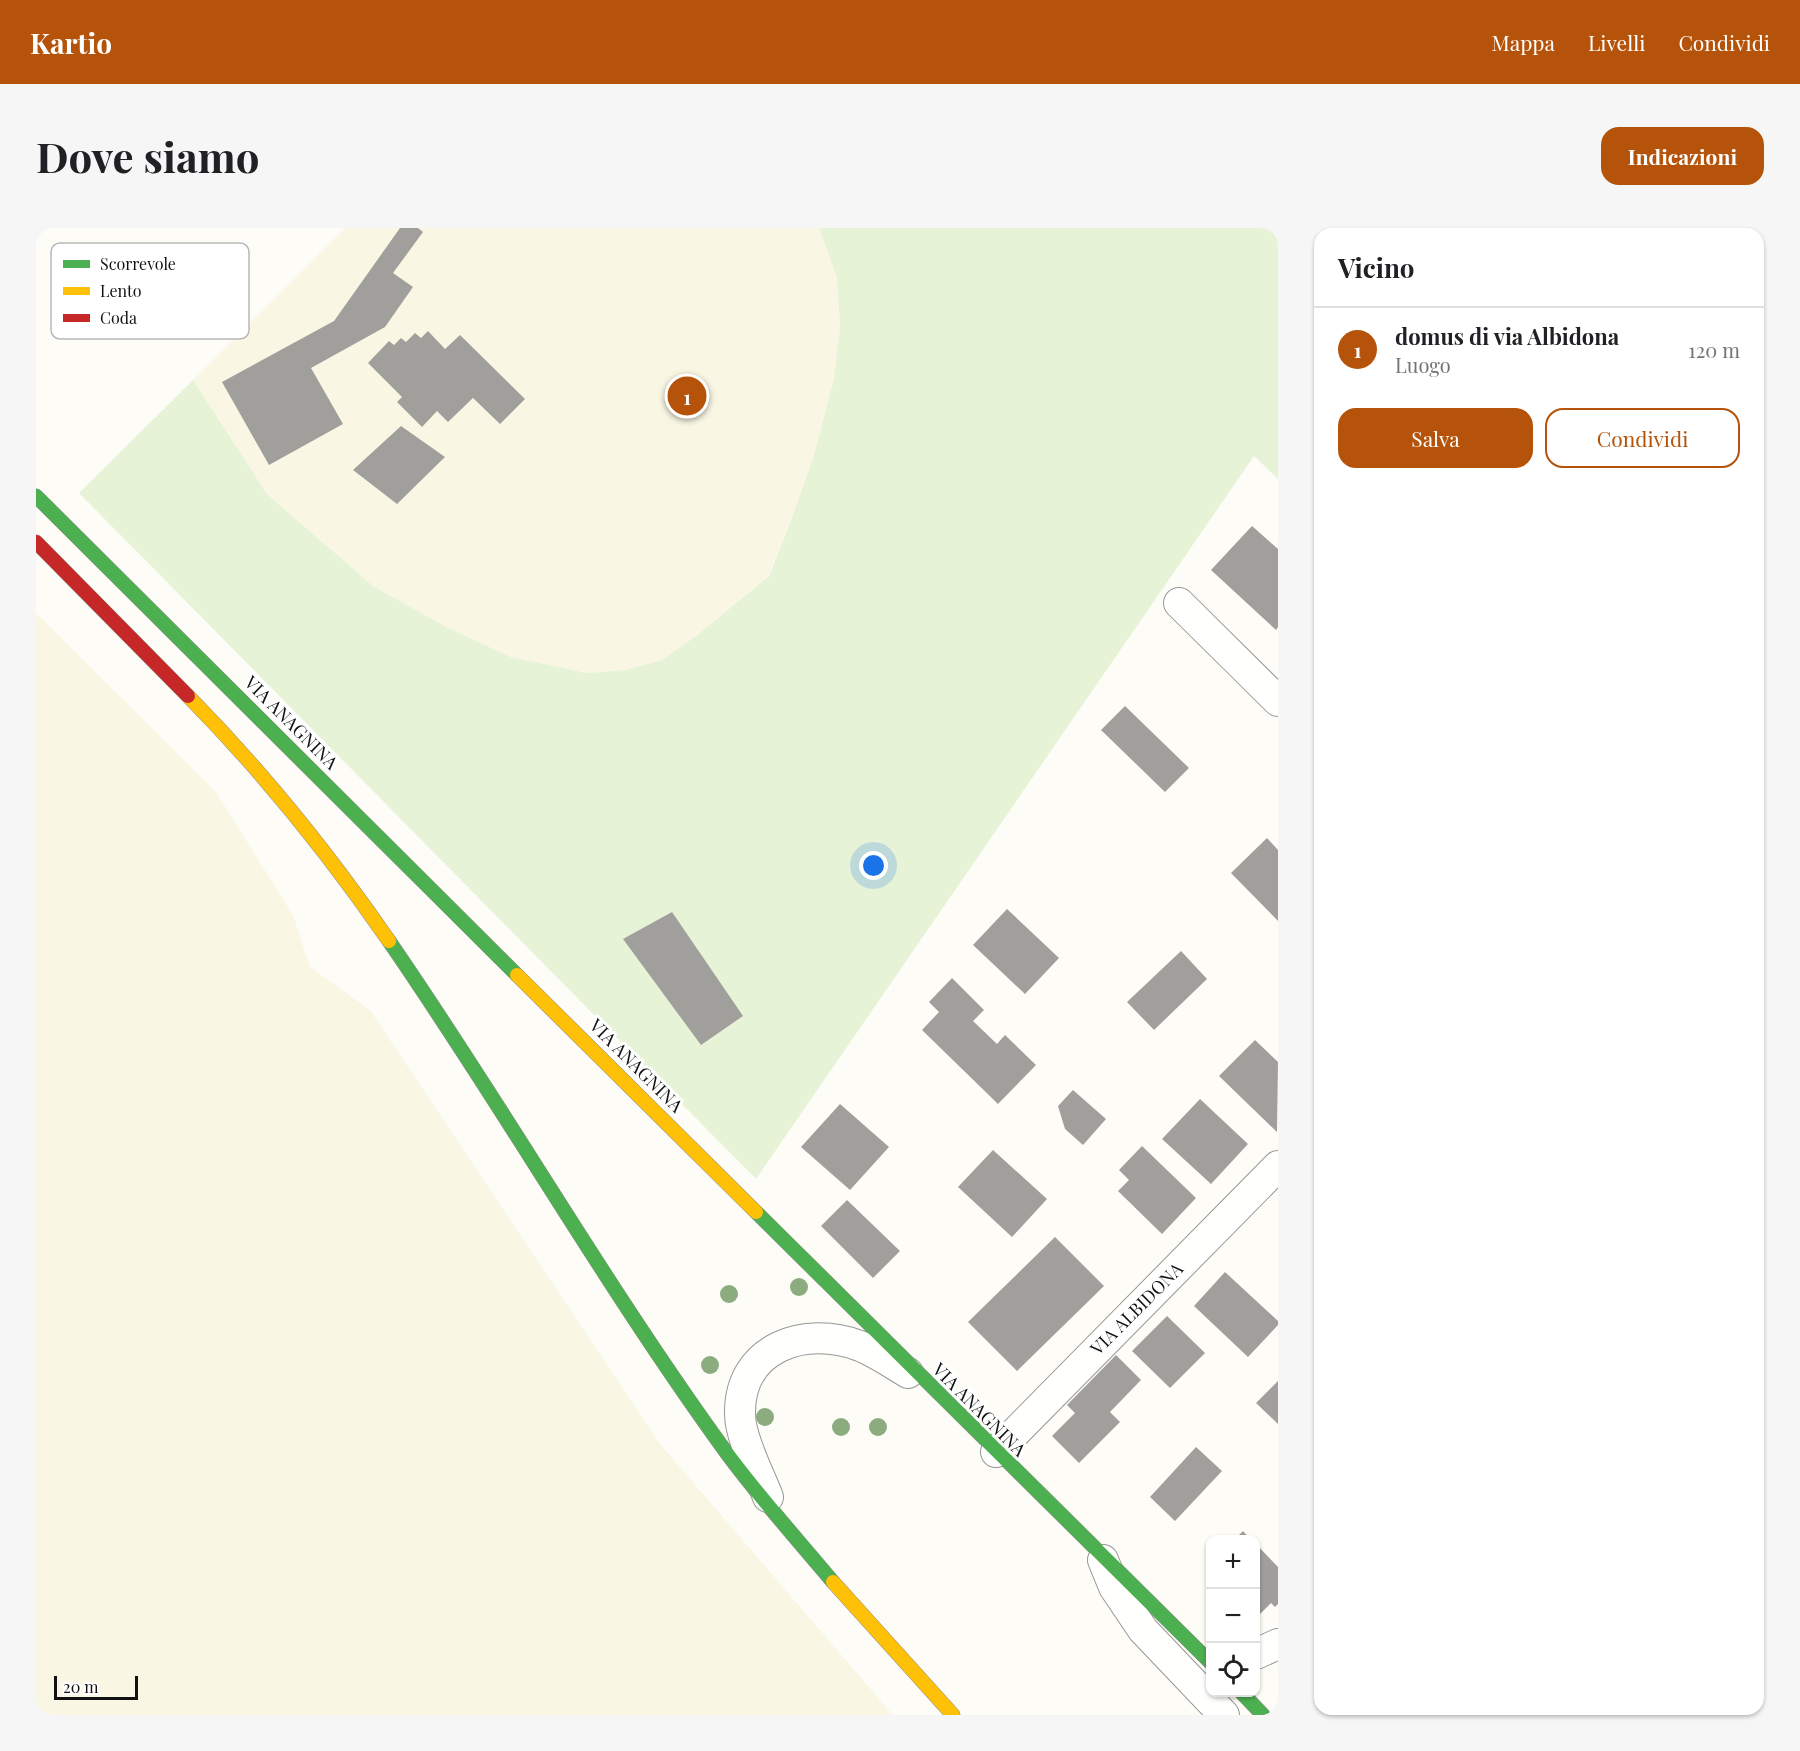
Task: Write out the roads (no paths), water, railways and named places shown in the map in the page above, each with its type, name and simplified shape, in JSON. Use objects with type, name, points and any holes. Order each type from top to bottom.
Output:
[{"type":"main road","name":"VIA ANAGNINA","points":[[36,496],[1206,1658]]},
{"type":"main road","points":[[36,542],[219,727],[351,886],[416,979],[646,1336],[727,1453],[775,1514],[863,1617],[953,1715]]},
{"type":"main road","points":[[1246,1697],[1263,1715]]},
{"type":"street","points":[[1179,603],[1278,701]]},
{"type":"street","name":"VIA ALBIDONA","points":[[996,1452],[1278,1166]]},
{"type":"street","points":[[775,1514],[743,1433],[740,1416],[743,1389],[754,1367],[762,1358],[783,1344],[798,1340],[835,1339],[861,1346],[929,1385]]},
{"type":"street","points":[[1101,1556],[1114,1587],[1143,1630],[1224,1715]]},
{"type":"street","points":[[1260,1652],[1278,1644]]},
{"type":"place","name":"domus di via Albidona","points":[[687,396]]}]
